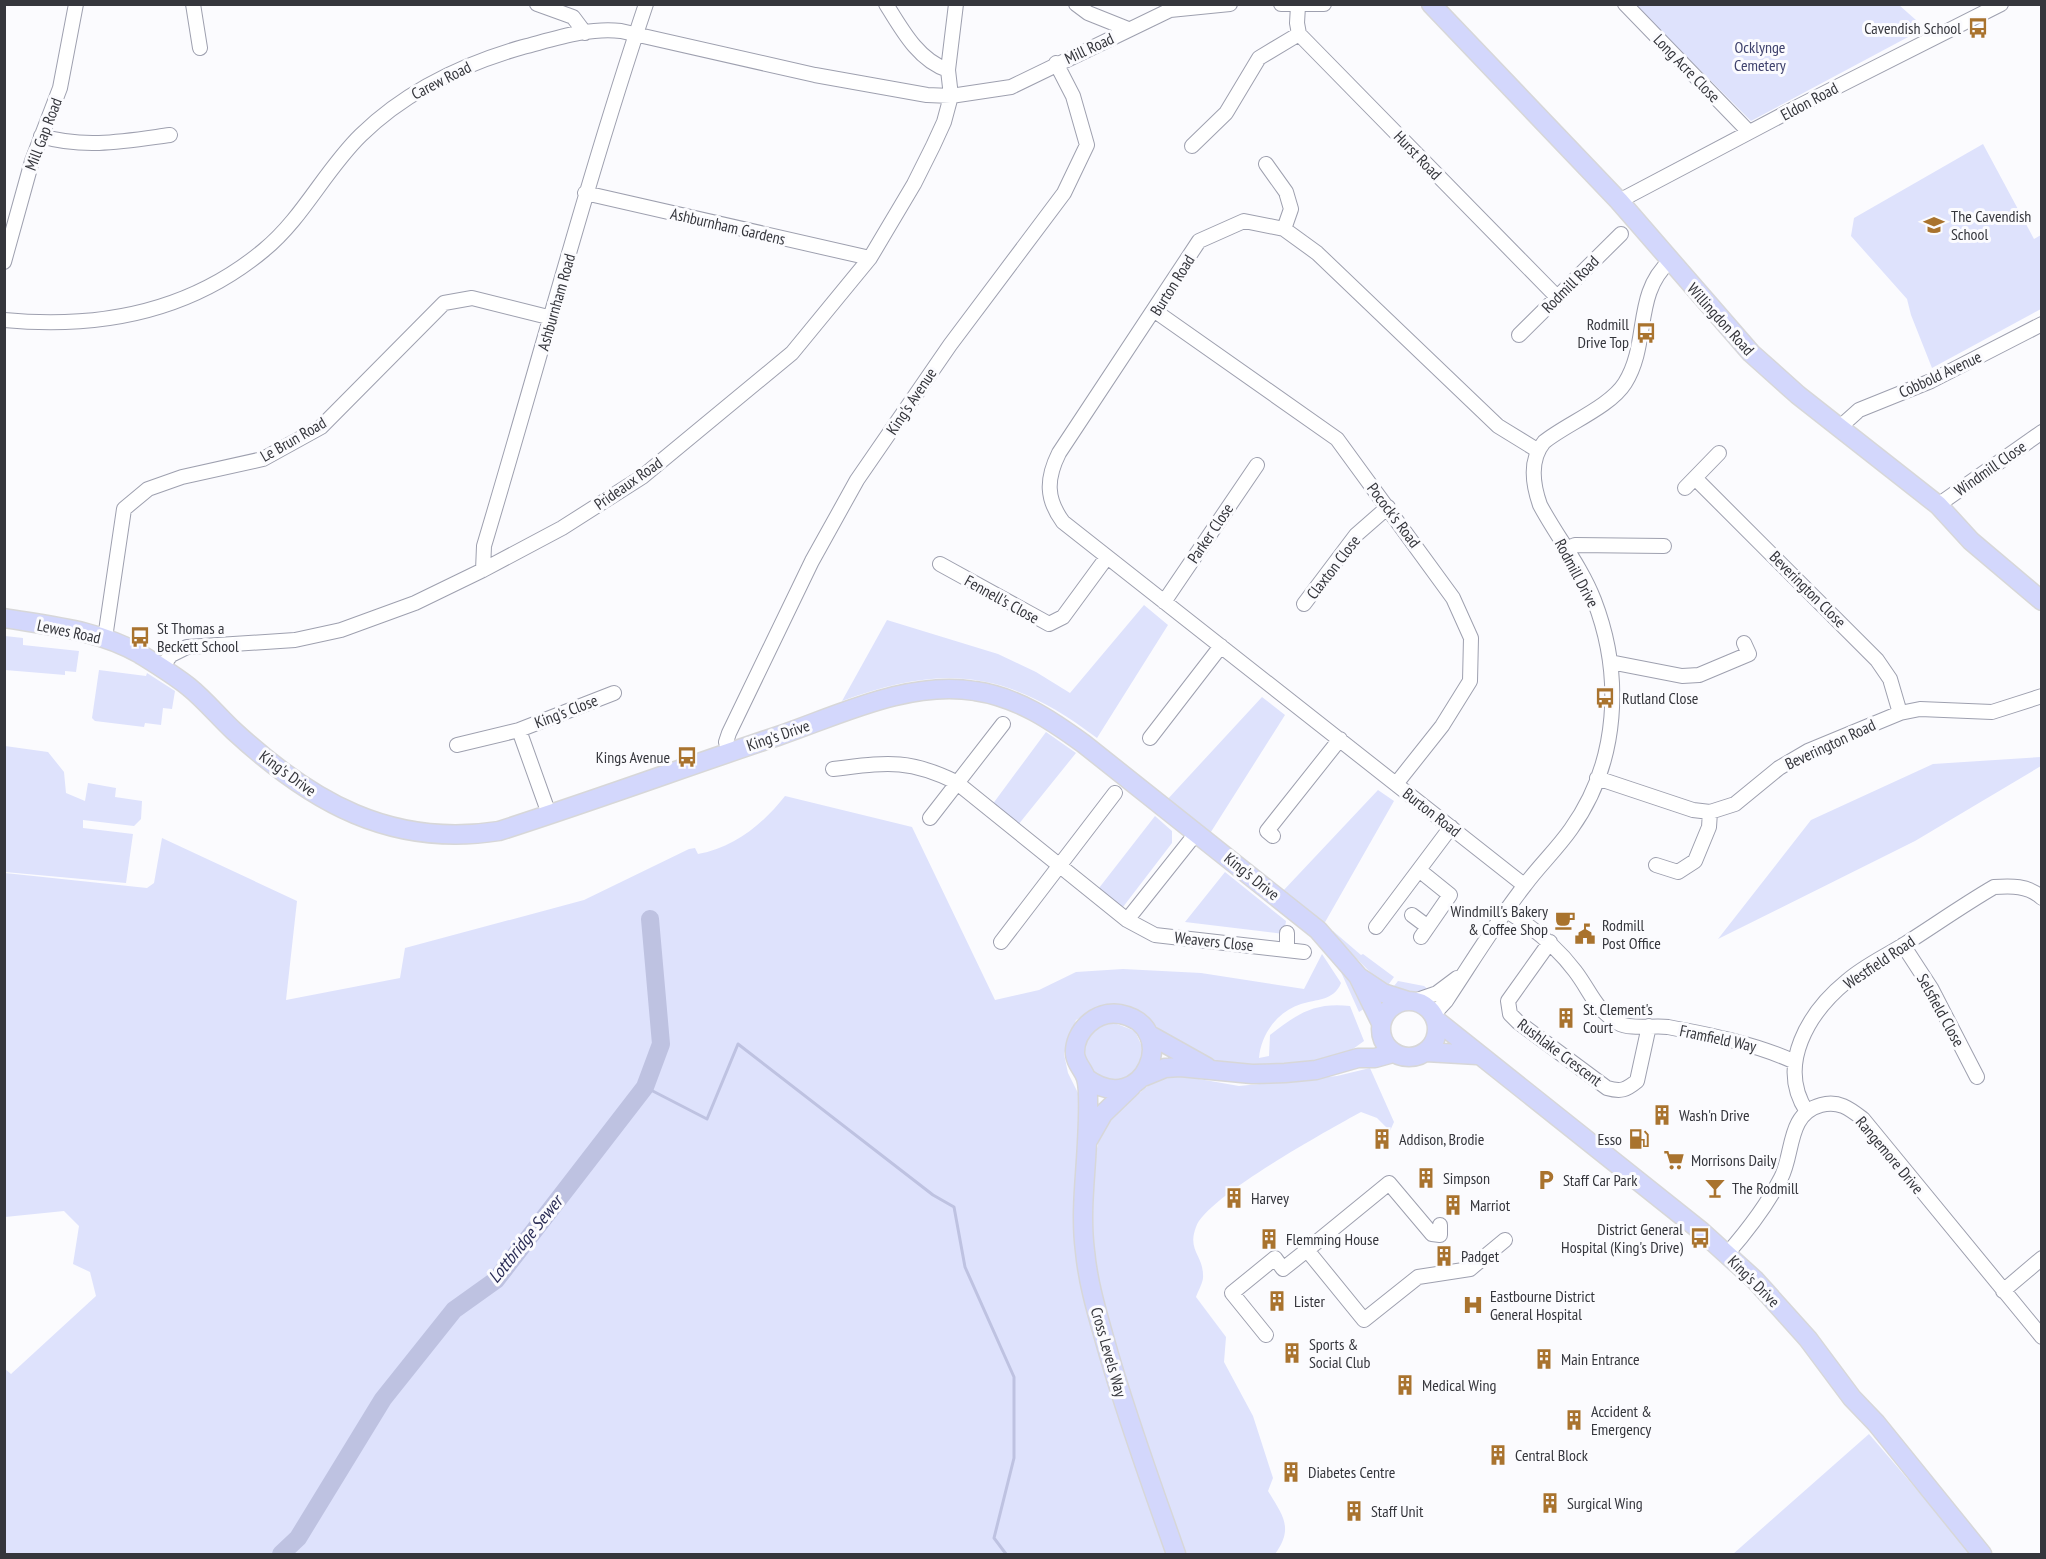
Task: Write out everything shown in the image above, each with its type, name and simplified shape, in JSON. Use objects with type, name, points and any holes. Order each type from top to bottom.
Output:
[{"type":"main road","name":"Willingdon Road","points":[[1431,4],[1619,201],[1751,353],[1938,505],[1971,541],[2042,601]]},
{"type":"main road","name":"Lewes Road","points":[[4,618],[105,638],[161,668]]},
{"type":"main road","name":"King's Drive","points":[[161,668],[189,687],[278,770],[344,811],[406,832],[468,836],[499,831],[881,701],[940,689],[975,690],[1010,700],[1054,722],[1197,832],[1318,930],[1358,976],[1383,993],[1411,1001]]},
{"type":"main road","name":"King's Drive","points":[[1358,976],[1381,1026]]},
{"type":"main road","points":[[1358,1058],[1393,1005],[1411,1001],[1423,1004],[1435,1017],[1437,1035],[1426,1052]]},
{"type":"main road","name":"Cross Levels Way","points":[[1212,1071],[1148,1034],[1130,1017],[1117,1013],[1092,1020],[1082,1029],[1077,1041],[1075,1054],[1078,1067],[1096,1086],[1108,1090],[1121,1089],[1165,1068],[1212,1071],[1286,1073],[1316,1070],[1358,1058],[1375,1058],[1393,1053]]},
{"type":"main road","name":"King's Drive","points":[[1435,1017],[1479,1056],[1727,1254],[1776,1302],[1982,1554]]},
{"type":"main road","points":[[1381,1026],[1386,1046],[1393,1053],[1410,1058],[1426,1052],[1479,1056]]},
{"type":"main road","name":"Cross Levels Way","points":[[1087,1143],[1104,1114],[1138,1081],[1152,1056],[1148,1034]]},
{"type":"main road","name":"Cross Levels Way","points":[[1086,1078],[1084,1249],[1091,1292],[1118,1388],[1176,1554]]},
{"type":"street","name":"Mill Gap Road","points":[[4,262],[32,161],[60,88],[76,4]]},
{"type":"street","points":[[193,4],[200,48]]},
{"type":"street","points":[[537,4],[573,17],[585,33]]},
{"type":"street","name":"Ashburnham Road","points":[[483,570],[484,546],[552,318],[585,193],[645,4]]},
{"type":"street","points":[[886,4],[918,50],[934,66],[948,70]]},
{"type":"street","points":[[951,96],[948,70],[956,4]]},
{"type":"street","points":[[1076,4],[1128,30]]},
{"type":"street","name":"Mill Road","points":[[951,96],[1011,87],[1056,63],[1170,10],[1230,4]]},
{"type":"street","points":[[1281,4],[1299,6],[1324,4]]},
{"type":"street","name":"Long Acre Close","points":[[1625,4],[1749,132]]},
{"type":"street","name":"Eldon Road","points":[[1619,201],[2001,4]]},
{"type":"street","points":[[1192,146],[1226,113],[1264,55],[1299,34],[1297,23],[1299,6]]},
{"type":"street","name":"Carew Road","points":[[4,320],[47,324],[96,322],[149,312],[190,297],[264,250],[289,226],[360,136],[407,98],[468,65],[503,52],[585,33],[611,30],[827,77],[927,95],[951,96]]},
{"type":"street","name":"Hurst Road","points":[[1299,34],[1557,297]]},
{"type":"street","name":"King's Avenue","points":[[729,752],[726,742],[729,733],[812,561],[857,480],[950,345],[1070,182],[1087,145],[1073,96],[1056,63]]},
{"type":"street","name":"Prideaux Road","points":[[161,668],[178,650],[187,647],[295,640],[341,630],[414,603],[483,570],[561,528],[642,477],[792,353],[870,258],[914,184],[944,122],[951,96]]},
{"type":"street","points":[[41,136],[62,142],[95,145],[170,135]]},
{"type":"street","points":[[1266,164],[1286,192],[1291,209],[1284,229]]},
{"type":"street","name":"Ashburnham Gardens","points":[[585,193],[870,258]]},
{"type":"street","name":"Burton Road","points":[[1524,885],[1063,522],[1053,508],[1048,480],[1059,453],[1155,311],[1199,241],[1244,221],[1284,229],[1317,253],[1498,426],[1537,450]]},
{"type":"street","name":"Rodmill Road","points":[[1519,335],[1621,234]]},
{"type":"street","points":[[1537,450],[1555,434],[1613,396],[1623,386],[1636,358],[1645,305],[1653,278],[1670,261]]},
{"type":"street","name":"Le Brun Road","points":[[105,638],[124,509],[148,489],[182,477],[263,459],[321,427],[444,303],[472,298],[552,318]]},
{"type":"street","name":"Pocock's Road","points":[[1155,311],[1336,439],[1453,598],[1471,638],[1470,681],[1442,726],[1396,784]]},
{"type":"street","name":"Cobbold Avenue","points":[[1840,427],[1859,410],[1931,381],[2042,324]]},
{"type":"street","name":"Windmill Close","points":[[1938,505],[2042,432]]},
{"type":"street","name":"Rodmill Drive","points":[[1435,1017],[1524,885],[1571,830],[1586,806],[1611,730],[1614,696],[1610,662],[1593,598],[1552,528],[1536,493],[1534,464],[1537,450]]},
{"type":"street","name":"Beverington Close","points":[[1719,453],[1690,483],[1877,660],[1890,679],[1900,713]]},
{"type":"street","name":"Parker Close","points":[[1164,602],[1257,465]]},
{"type":"street","name":"Claxton Close","points":[[1304,604],[1356,535],[1388,507]]},
{"type":"street","points":[[1566,549],[1575,545],[1664,546]]},
{"type":"street","name":"Fennell's Close","points":[[940,564],[1049,624],[1063,617],[1107,557]]},
{"type":"street","points":[[1610,662],[1682,676],[1699,675],[1749,654],[1744,643]]},
{"type":"street","points":[[1150,738],[1221,646]]},
{"type":"street","name":"King's Close","points":[[457,746],[519,730],[614,693]]},
{"type":"street","name":"Beverington Road","points":[[1710,812],[1734,804],[1779,768],[1808,751],[1900,713],[1920,709],[1992,712],[2042,696]]},
{"type":"street","points":[[930,818],[1003,724]]},
{"type":"street","name":"King's Close","points":[[519,730],[549,814]]},
{"type":"street","points":[[1273,836],[1268,831],[1340,739]]},
{"type":"street","name":"Weavers Close","points":[[833,769],[891,762],[929,769],[956,782],[1127,920],[1155,935],[1304,952]]},
{"type":"street","points":[[1597,778],[1693,810],[1710,812],[1709,827],[1695,861],[1678,872],[1656,865]]},
{"type":"street","points":[[1001,942],[1115,793]]},
{"type":"street","points":[[1376,927],[1450,827]]},
{"type":"street","points":[[1127,920],[1197,832]]},
{"type":"street","points":[[1412,915],[1424,932],[1453,893],[1419,870]]},
{"type":"street","name":"Westfield Road","points":[[1807,1112],[1799,1100],[1795,1085],[1795,1062],[1802,1038],[1820,1005],[1848,979],[1994,887],[2017,885],[2037,893],[2042,898]]},
{"type":"street","name":"Framfield Way","points":[[1507,911],[1550,942],[1573,969],[1592,1001],[1602,1012],[1621,1025],[1666,1027],[1766,1048],[1795,1062]]},
{"type":"street","points":[[1287,933],[1287,949]]},
{"type":"street","name":"Rushlake Crescent","points":[[1550,942],[1508,1001],[1510,1014],[1518,1022],[1607,1088],[1618,1091],[1625,1090],[1637,1081],[1648,1026]]},
{"type":"street","name":"Selsfield Close","points":[[1903,945],[1931,988],[1977,1077]]},
{"type":"street","name":"Rodmill Drive","points":[[1411,1001],[1437,993],[1466,972]]},
{"type":"street","name":"Rangemore Drive","points":[[1807,1112],[1815,1107],[1833,1104],[1848,1107],[1863,1119],[2042,1337]]},
{"type":"street","points":[[1727,1254],[1771,1198],[1783,1174],[1795,1127],[1807,1112]]},
{"type":"street","points":[[1266,1335],[1232,1293],[1275,1258],[1284,1269],[1389,1183],[1432,1234],[1440,1235],[1440,1225]]},
{"type":"street","points":[[1307,1250],[1364,1320],[1418,1277],[1470,1269],[1505,1240]]},
{"type":"street","points":[[2002,1291],[2042,1258]]},
{"type":"green space","name":"Ocklynge Cemetery","points":[[1635,5],[1899,5],[1925,28],[1751,121]]},
{"type":"green space","points":[[1983,144],[2034,239],[2041,235],[2041,309],[1932,368],[1907,299],[1851,236],[1854,218]]},
{"type":"green space","points":[[1144,605],[1168,625],[1097,738],[1035,699],[1005,687],[975,680],[945,678],[913,681],[842,701],[887,620],[998,654],[1036,672],[1070,693]]},
{"type":"green space","points":[[5,636],[23,638],[23,645],[79,651],[76,672],[65,671],[65,675],[5,670]]},
{"type":"green space","points":[[99,670],[146,676],[147,673],[175,691],[172,709],[163,708],[161,725],[145,723],[144,727],[95,721],[92,718]]},
{"type":"green space","points":[[1262,697],[1285,715],[1209,835],[1166,801]]},
{"type":"green space","points":[[1046,732],[1076,753],[1018,825],[992,805]]},
{"type":"green space","points":[[5,746],[48,752],[64,772],[66,793],[85,801],[88,783],[116,788],[115,797],[142,801],[141,819],[134,826],[83,820],[83,828],[133,834],[126,883],[5,872]]},
{"type":"green space","points":[[2041,757],[2041,766],[1915,841],[1718,939],[1811,820],[1933,764]]},
{"type":"green space","points":[[1378,790],[1394,801],[1324,924],[1282,892]]},
{"type":"green space","points":[[785,796],[912,827],[995,1000],[1039,990],[1076,972],[1123,969],[1201,973],[1304,989],[1322,954],[1341,983],[1338,989],[1329,996],[1301,1004],[1278,1018],[1267,1032],[1259,1058],[1269,1056],[1270,1035],[1289,1021],[1316,1008],[1337,1005],[1350,1006],[1364,1041],[1342,1057],[1295,1067],[1230,1064],[1203,1058],[1177,1043],[1132,1007],[1107,1004],[1076,1020],[1064,1054],[1068,1073],[1080,1097],[1075,1191],[1077,1264],[1087,1310],[1168,1554],[5,1554],[4,1368],[11,1374],[96,1296],[90,1272],[73,1264],[79,1226],[64,1211],[5,1217],[5,873],[147,888],[154,883],[162,838],[297,901],[286,1000],[400,978],[405,948],[584,900],[689,849],[695,848],[698,854],[724,846],[757,825]]},
{"type":"green space","points":[[1155,816],[1172,831],[1172,843],[1123,907],[1099,888]]},
{"type":"green space","points":[[1225,872],[1286,921],[1284,934],[1185,922]]},
{"type":"green space","points":[[1333,931],[1361,955],[1363,954],[1394,977],[1386,988],[1331,933]]},
{"type":"green space","points":[[1336,961],[1367,1007],[1359,1012]]},
{"type":"green space","points":[[1398,981],[1424,986],[1430,991],[1411,994],[1390,991]]},
{"type":"green space","points":[[1112,1022],[1135,1031],[1145,1053],[1133,1080],[1097,1082],[1082,1056],[1091,1034]]},
{"type":"green space","points":[[1370,1068],[1394,1122],[1390,1131],[1377,1118],[1361,1112],[1244,1182],[1205,1214],[1196,1227],[1193,1241],[1201,1262],[1203,1277],[1196,1297],[1226,1337],[1224,1362],[1253,1416],[1273,1478],[1268,1491],[1282,1515],[1285,1529],[1281,1545],[1275,1554],[1183,1554],[1101,1305],[1093,1256],[1090,1199],[1091,1178],[1100,1134],[1115,1113],[1154,1081],[1176,1075],[1239,1086],[1337,1076]]},
{"type":"green space","points":[[1869,1434],[1972,1554],[1733,1554]]},
{"type":"waterway","name":"Lottbridge Sewer","points":[[281,1554],[298,1538],[383,1399],[454,1310],[496,1280],[645,1087],[661,1044],[650,919]]},
{"type":"waterway","points":[[645,1087],[707,1119],[738,1044],[933,1195],[954,1207],[965,1267],[1014,1377],[1014,1458],[994,1538],[1006,1554]]},
{"type":"place","name":"Cavendish School","points":[[1978,28]]},
{"type":"place","name":"The Cavendish School","points":[[1934,225]]},
{"type":"place","name":"Rodmill Drive Top","points":[[1646,333]]},
{"type":"place","name":"St Thomas a Beckett School","points":[[140,637]]},
{"type":"place","name":"Rutland Close","points":[[1605,698]]},
{"type":"place","name":"Kings Avenue","points":[[687,757]]},
{"type":"place","name":"Windmill's Bakery & Coffee Shop","points":[[1565,920]]},
{"type":"place","name":"Rodmill Post Office","points":[[1585,934]]},
{"type":"place","name":"St. Clement's Court","points":[[1566,1018]]},
{"type":"place","name":"Wash'n Drive","points":[[1662,1115]]},
{"type":"place","name":"Addison, Brodie","points":[[1382,1139]]},
{"type":"place","name":"Esso","points":[[1639,1139]]},
{"type":"place","name":"Morrisons Daily","points":[[1674,1160]]},
{"type":"place","name":"Simpson","points":[[1426,1178]]},
{"type":"place","name":"Staff Car Park","points":[[1546,1180]]},
{"type":"place","name":"The Rodmill","points":[[1715,1188]]},
{"type":"place","name":"Harvey","points":[[1234,1198]]},
{"type":"place","name":"Marriot","points":[[1453,1205]]},
{"type":"place","name":"District General Hospital (King's Drive)","points":[[1700,1238]]},
{"type":"place","name":"Flemming House","points":[[1269,1239]]},
{"type":"place","name":"Padget","points":[[1444,1256]]},
{"type":"place","name":"Lister","points":[[1277,1301]]},
{"type":"place","name":"Eastbourne District General Hospital","points":[[1473,1305]]},
{"type":"place","name":"Sports & Social Club","points":[[1292,1353]]},
{"type":"place","name":"Main Entrance","points":[[1544,1359]]},
{"type":"place","name":"Medical Wing","points":[[1405,1385]]},
{"type":"place","name":"Accident & Emergency","points":[[1574,1420]]},
{"type":"place","name":"Central Block","points":[[1498,1455]]},
{"type":"place","name":"Diabetes Centre","points":[[1291,1472]]},
{"type":"place","name":"Surgical Wing","points":[[1550,1503]]},
{"type":"place","name":"Staff Unit","points":[[1354,1511]]}]
